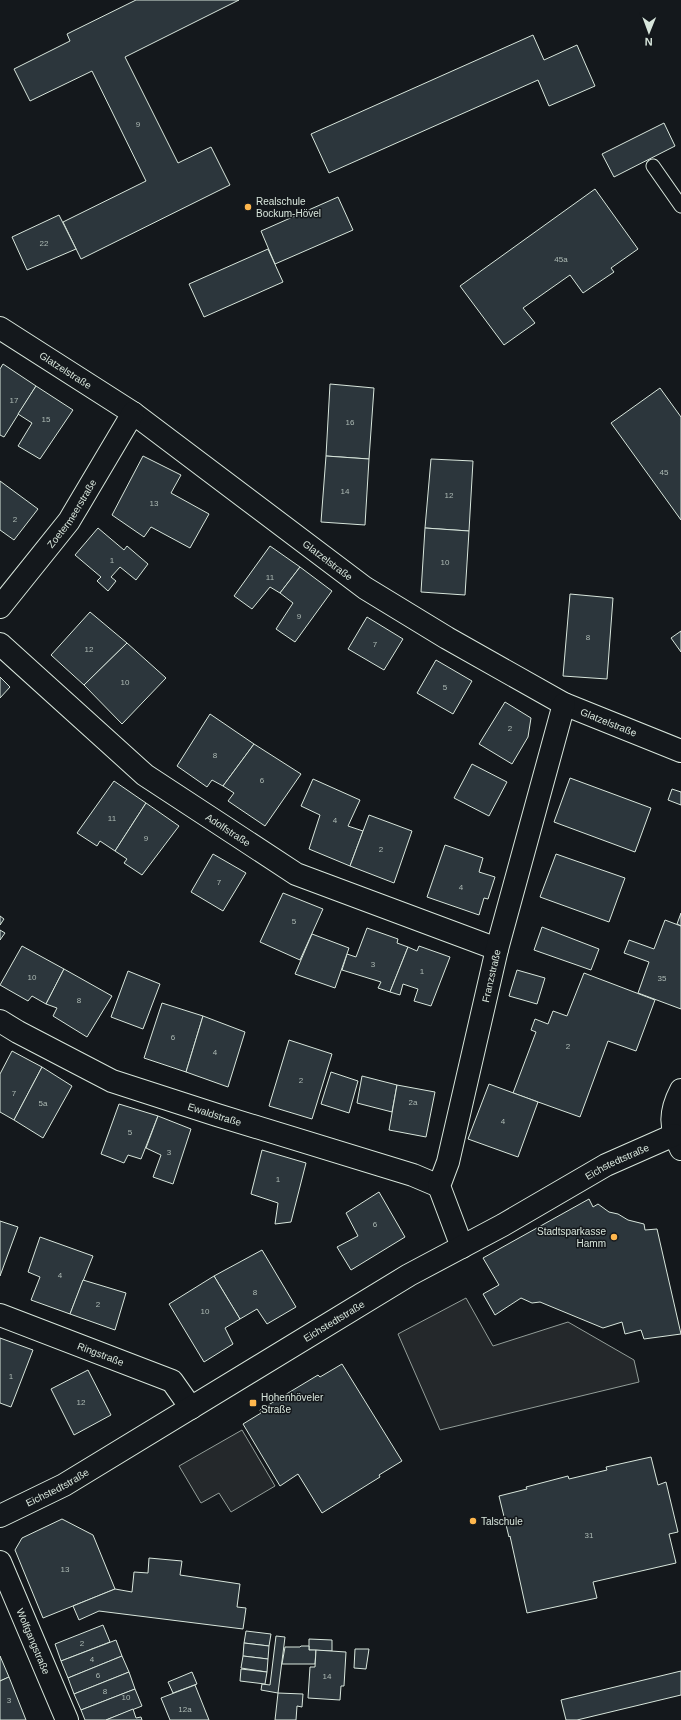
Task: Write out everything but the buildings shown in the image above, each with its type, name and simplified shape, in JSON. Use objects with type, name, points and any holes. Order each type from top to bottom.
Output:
[{"type":"street","name":"Glatzelstraße","points":[[0,328],[133,414],[365,588],[447,638],[564,704],[681,751]]},
{"type":"street","name":"Zoetermeerstraße","points":[[0,607],[69,521],[133,414]]},
{"type":"street","name":"Adolfstraße","points":[[0,644],[145,775],[296,874],[497,949]]},
{"type":"street","name":"Franzstraße","points":[[439,1186],[448,1162],[497,949],[564,704]]},
{"type":"street","name":"Ewaldstraße","points":[[0,1021],[112,1081],[217,1116],[413,1175],[439,1186]]},
{"type":"street","points":[[678,1142],[672,1119],[675,1103],[681,1090]]},
{"type":"street","name":"Eichstedtstraße","points":[[0,1516],[64,1485],[409,1275],[462,1247],[606,1165],[678,1142]]},
{"type":"street","points":[[439,1186],[462,1247]]},
{"type":"street","name":"Ringstraße","points":[[0,1315],[172,1381],[191,1408]]},
{"type":"street","name":"Wolfgangstraße","points":[[0,1562],[67,1720]]},
{"type":"lane","points":[[653,166],[681,206]]},
{"type":"shaded area","points":[[466,1298],[493,1346],[568,1322],[634,1360],[639,1382],[440,1430],[398,1334]]},
{"type":"shaded area","points":[[242,1430],[275,1486],[231,1512],[219,1493],[201,1503],[179,1466]]},
{"type":"place","name":"Realschule Bockum-Hövel","points":[[248,207]]},
{"type":"place","name":"Stadtsparkasse Hamm","points":[[614,1237]]},
{"type":"place","name":"Hohenhöveler Straße","points":[[253,1403]]},
{"type":"place","name":"Talschule","points":[[473,1521]]}]
